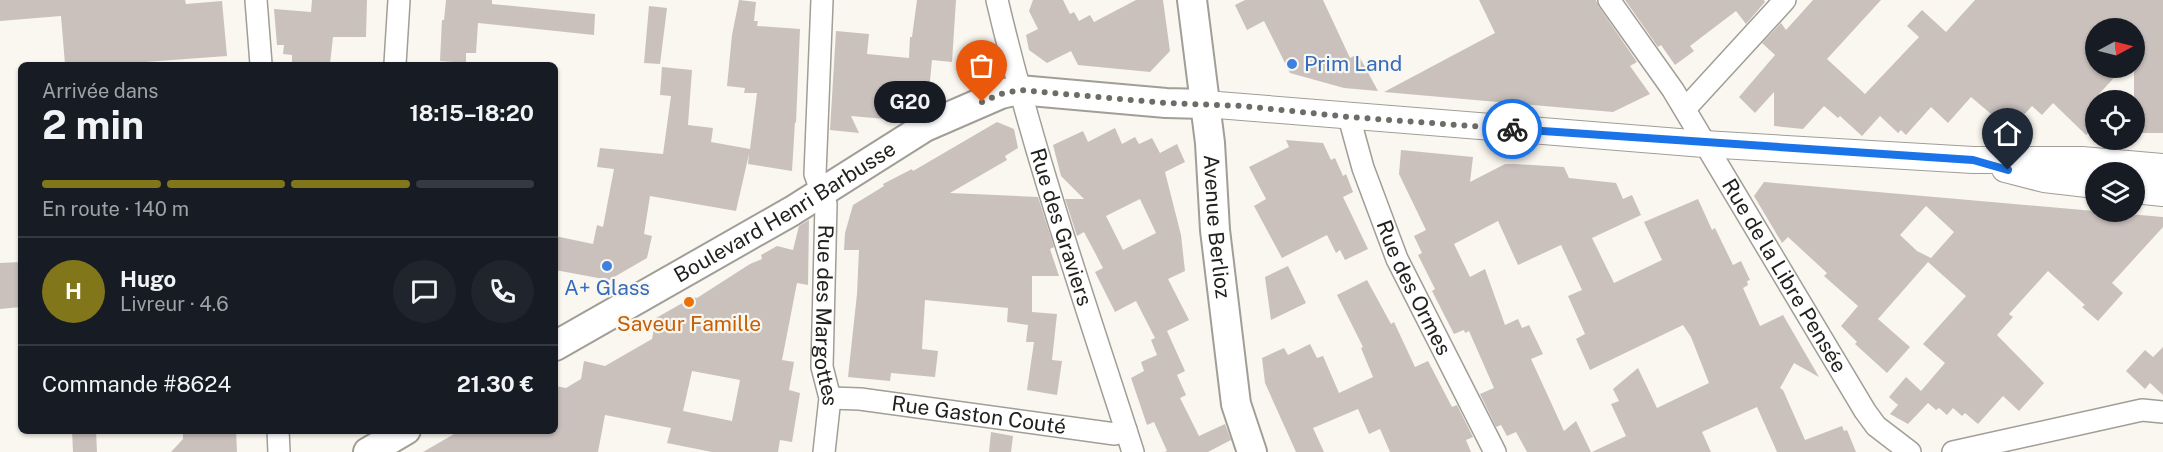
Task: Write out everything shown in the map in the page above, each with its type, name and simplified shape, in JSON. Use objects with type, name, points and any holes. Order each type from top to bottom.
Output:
[{"type":"main road","name":"Avenue Berlioz","points":[[1192,0],[1210,143],[1215,230],[1236,404],[1252,452]]},
{"type":"main road","name":"Boulevard Henri Barbusse","points":[[558,344],[792,211],[925,127],[1001,94],[1019,90]]},
{"type":"main road","points":[[1019,90],[1166,103],[1205,104]]},
{"type":"main road","points":[[368,452],[399,434]]},
{"type":"street","points":[[256,0],[261,62]]},
{"type":"street","points":[[395,62],[399,0]]},
{"type":"street","name":"Rue des Margottes","points":[[822,0],[815,174],[826,204],[822,367],[830,398],[824,452]]},
{"type":"street","name":"Rue des Graviers","points":[[997,0],[1019,90],[1133,452]]},
{"type":"street","name":"Rue de la Libre Pensée","points":[[1609,0],[1673,90],[1865,411],[1876,426],[1910,452]]},
{"type":"street","points":[[1684,109],[1785,0]]},
{"type":"street","points":[[1205,104],[1704,144],[1973,160],[2082,160],[2163,167]]},
{"type":"street","name":"Rue des Ormes","points":[[1349,117],[1364,168],[1397,259],[1495,452]]},
{"type":"street","points":[[1973,160],[2044,179],[2085,184]]},
{"type":"street","points":[[2145,191],[2163,193]]},
{"type":"street","name":"Rue Gaston Couté","points":[[830,398],[860,399],[1115,434],[1126,430]]},
{"type":"street","points":[[1953,452],[2142,410],[2163,412]]},
{"type":"street","points":[[278,434],[279,452]]},
{"type":"building","points":[[0,0],[185,0],[186,4],[222,1],[227,56],[145,62],[65,62],[61,16],[0,21]]},
{"type":"building","points":[[312,0],[367,0],[366,37],[333,37],[330,62],[292,62],[292,55],[283,54],[284,45],[277,45],[274,9],[311,12]]},
{"type":"building","points":[[446,0],[492,0],[492,4],[595,14],[594,35],[478,23],[476,53],[466,53],[466,62],[440,61],[442,20],[444,20]]},
{"type":"building","points":[[739,0],[756,2],[754,21],[758,21],[757,26],[800,29],[792,171],[748,164],[749,154],[736,211],[650,196],[644,234],[652,236],[647,258],[609,280],[558,271],[558,237],[593,244],[597,225],[603,227],[614,169],[597,167],[600,148],[663,154],[671,96],[660,95],[662,67],[692,70],[688,125],[713,128],[711,142],[750,149],[757,93],[744,93],[745,88],[727,86],[732,35]]},
{"type":"building","points":[[917,0],[956,0],[952,62],[932,60],[928,102],[897,120],[851,116],[859,133],[830,130],[836,31],[869,34],[867,54],[909,58],[910,37],[912,37]]},
{"type":"building","points":[[1033,0],[1063,0],[1070,14],[1074,12],[1079,21],[1090,15],[1094,22],[1136,0],[1163,0],[1170,51],[1150,72],[1078,65],[1071,51],[1047,63],[1029,50],[1026,35],[1038,29],[1029,11]]},
{"type":"building","points":[[1245,0],[1323,0],[1350,58],[1358,54],[1378,91],[1344,88],[1290,73],[1264,21],[1247,30],[1235,5]]},
{"type":"building","points":[[1479,0],[1596,0],[1637,62],[1630,66],[1650,94],[1613,112],[1384,92],[1495,33]]},
{"type":"building","points":[[1625,0],[1764,0],[1765,2],[1746,24],[1736,11],[1690,46],[1694,51],[1675,65],[1661,45],[1658,47]]},
{"type":"building","points":[[1813,0],[1881,0],[1827,59],[1865,94],[1919,37],[1907,26],[1922,10],[1946,32],[1975,0],[2163,0],[2163,133],[2145,133],[2145,90],[2134,90],[2134,78],[2145,78],[2145,18],[2085,18],[2085,78],[2114,78],[2103,90],[2085,90],[2085,134],[2053,103],[2042,115],[2032,106],[2010,130],[1971,97],[1948,123],[1931,107],[1906,135],[1901,130],[1898,133],[1880,116],[1862,136],[1840,116],[1838,118],[1824,106],[1803,129],[1774,126],[1774,92],[1755,113],[1739,97],[1775,55],[1762,43],[1781,23],[1786,30]]},
{"type":"building","points":[[649,6],[667,8],[660,64],[644,63]]},
{"type":"building","points":[[997,122],[1014,129],[1018,148],[1005,156],[1007,160],[950,193],[1038,197],[1054,247],[1050,249],[1059,276],[1032,276],[1032,312],[1057,314],[1052,360],[1062,361],[1057,395],[1027,390],[1034,342],[1026,342],[1028,325],[1007,322],[1008,308],[925,300],[922,349],[938,351],[935,377],[891,373],[890,381],[848,377],[857,294],[859,250],[844,250],[845,233],[853,205],[884,186],[883,184],[912,169],[913,171]]},
{"type":"building","points":[[1115,128],[1122,144],[1135,137],[1139,144],[1152,138],[1160,153],[1177,144],[1185,162],[1165,172],[1181,235],[1185,271],[1168,279],[1189,320],[1167,331],[1185,371],[1177,375],[1186,395],[1180,398],[1199,436],[1225,424],[1231,440],[1208,452],[1164,452],[1167,451],[1154,422],[1147,425],[1131,378],[1144,371],[1141,362],[1157,355],[1151,340],[1155,338],[1136,301],[1115,312],[1095,272],[1103,268],[1084,232],[1077,236],[1065,199],[1084,199],[1061,176],[1053,145],[1083,131],[1088,142]],"holes":[[[1140,199],[1156,233],[1123,250],[1106,216]]]},
{"type":"building","points":[[1286,140],[1323,143],[1331,160],[1335,158],[1343,176],[1346,174],[1353,192],[1343,197],[1368,249],[1345,260],[1340,250],[1336,253],[1327,235],[1282,258],[1254,206],[1266,199],[1249,167],[1289,147]]},
{"type":"building","points":[[1401,150],[1473,157],[1470,182],[1505,164],[1515,164],[1564,167],[1569,178],[1616,183],[1623,199],[1632,195],[1641,215],[1592,238],[1614,283],[1662,260],[1644,222],[1698,199],[1712,230],[1715,228],[1733,265],[1741,261],[1750,280],[1743,288],[1760,326],[1783,315],[1819,377],[1794,363],[1780,388],[1783,390],[1805,440],[1842,426],[1844,431],[1847,430],[1856,452],[1777,452],[1757,407],[1702,432],[1711,452],[1592,452],[1626,436],[1611,404],[1619,401],[1613,389],[1638,368],[1657,408],[1709,383],[1691,337],[1683,325],[1590,370],[1576,339],[1585,334],[1568,296],[1582,290],[1561,245],[1518,265],[1498,221],[1454,244],[1470,277],[1485,269],[1505,325],[1518,319],[1522,328],[1529,325],[1543,354],[1531,359],[1564,431],[1576,421],[1591,452],[1527,452],[1516,432],[1507,436],[1501,425],[1496,427],[1480,394],[1494,388],[1469,331],[1465,333],[1464,330],[1454,334],[1432,291],[1435,289],[1418,255],[1422,253],[1414,236],[1426,230],[1399,174]]},
{"type":"building","points":[[1764,182],[2085,210],[2085,222],[2145,222],[2145,215],[2163,217],[2163,227],[2112,283],[2123,293],[2098,321],[2082,307],[2085,305],[2048,271],[2009,314],[2013,317],[1997,335],[2044,383],[2019,411],[2003,396],[1978,424],[1965,413],[1962,416],[1953,408],[1947,415],[1928,403],[1908,424],[1890,414],[1898,405],[1889,397],[1906,377],[1921,391],[1945,363],[1923,344],[1966,296],[1928,262],[1878,319],[1910,347],[1887,373],[1855,344],[1857,342],[1841,326],[1858,306],[1824,276],[1827,273],[1788,237],[1782,243],[1754,196]],"holes":[[[1926,206],[1954,232],[1931,258],[1917,251],[1900,235]]]},
{"type":"building","points":[[809,220],[808,285],[797,283],[782,360],[794,362],[789,390],[800,393],[792,442],[780,440],[778,452],[712,452],[667,443],[671,428],[605,415],[598,452],[423,452],[454,434],[558,434],[558,387],[566,388],[581,379],[584,361],[605,366],[652,339],[656,318],[693,297],[697,298],[750,264],[762,259],[761,255],[777,246],[793,250],[799,226]],"holes":[[[692,371],[740,380],[732,421],[683,411]]]},
{"type":"building","points":[[18,262],[18,307],[0,309],[0,263]]},
{"type":"building","points":[[1288,266],[1306,303],[1271,320],[1265,277]]},
{"type":"building","points":[[1367,280],[1391,324],[1394,322],[1415,367],[1428,361],[1452,407],[1457,405],[1473,437],[1466,440],[1471,452],[1390,452],[1380,429],[1369,434],[1358,409],[1313,428],[1324,452],[1296,452],[1265,383],[1262,358],[1284,348],[1288,355],[1310,344],[1317,358],[1323,356],[1339,393],[1373,377],[1361,348],[1363,347],[1337,295]]},
{"type":"building","points":[[2163,347],[2163,395],[2150,383],[2145,389],[2126,371],[2145,350],[2153,357]]},
{"type":"building","points":[[991,432],[1013,436],[1011,452],[989,452]]},
{"type":"building","points":[[72,434],[96,434],[97,452],[73,452]]},
{"type":"building","points":[[183,434],[236,434],[237,452],[171,452],[183,439]]},
{"type":"way so far","points":[[982,102],[1019,90],[1512,129]]},
{"type":"place","name":"Prim Land","points":[[1292,64]]},
{"type":"place","name":"G20","points":[[982,102]]},
{"type":"place","name":"A+ Glass","points":[[607,266]]},
{"type":"place","name":"Saveur Famille","points":[[689,302]]},
{"type":"route","points":[[1512,129],[1704,144],[1973,160],[2008,170]]}]
